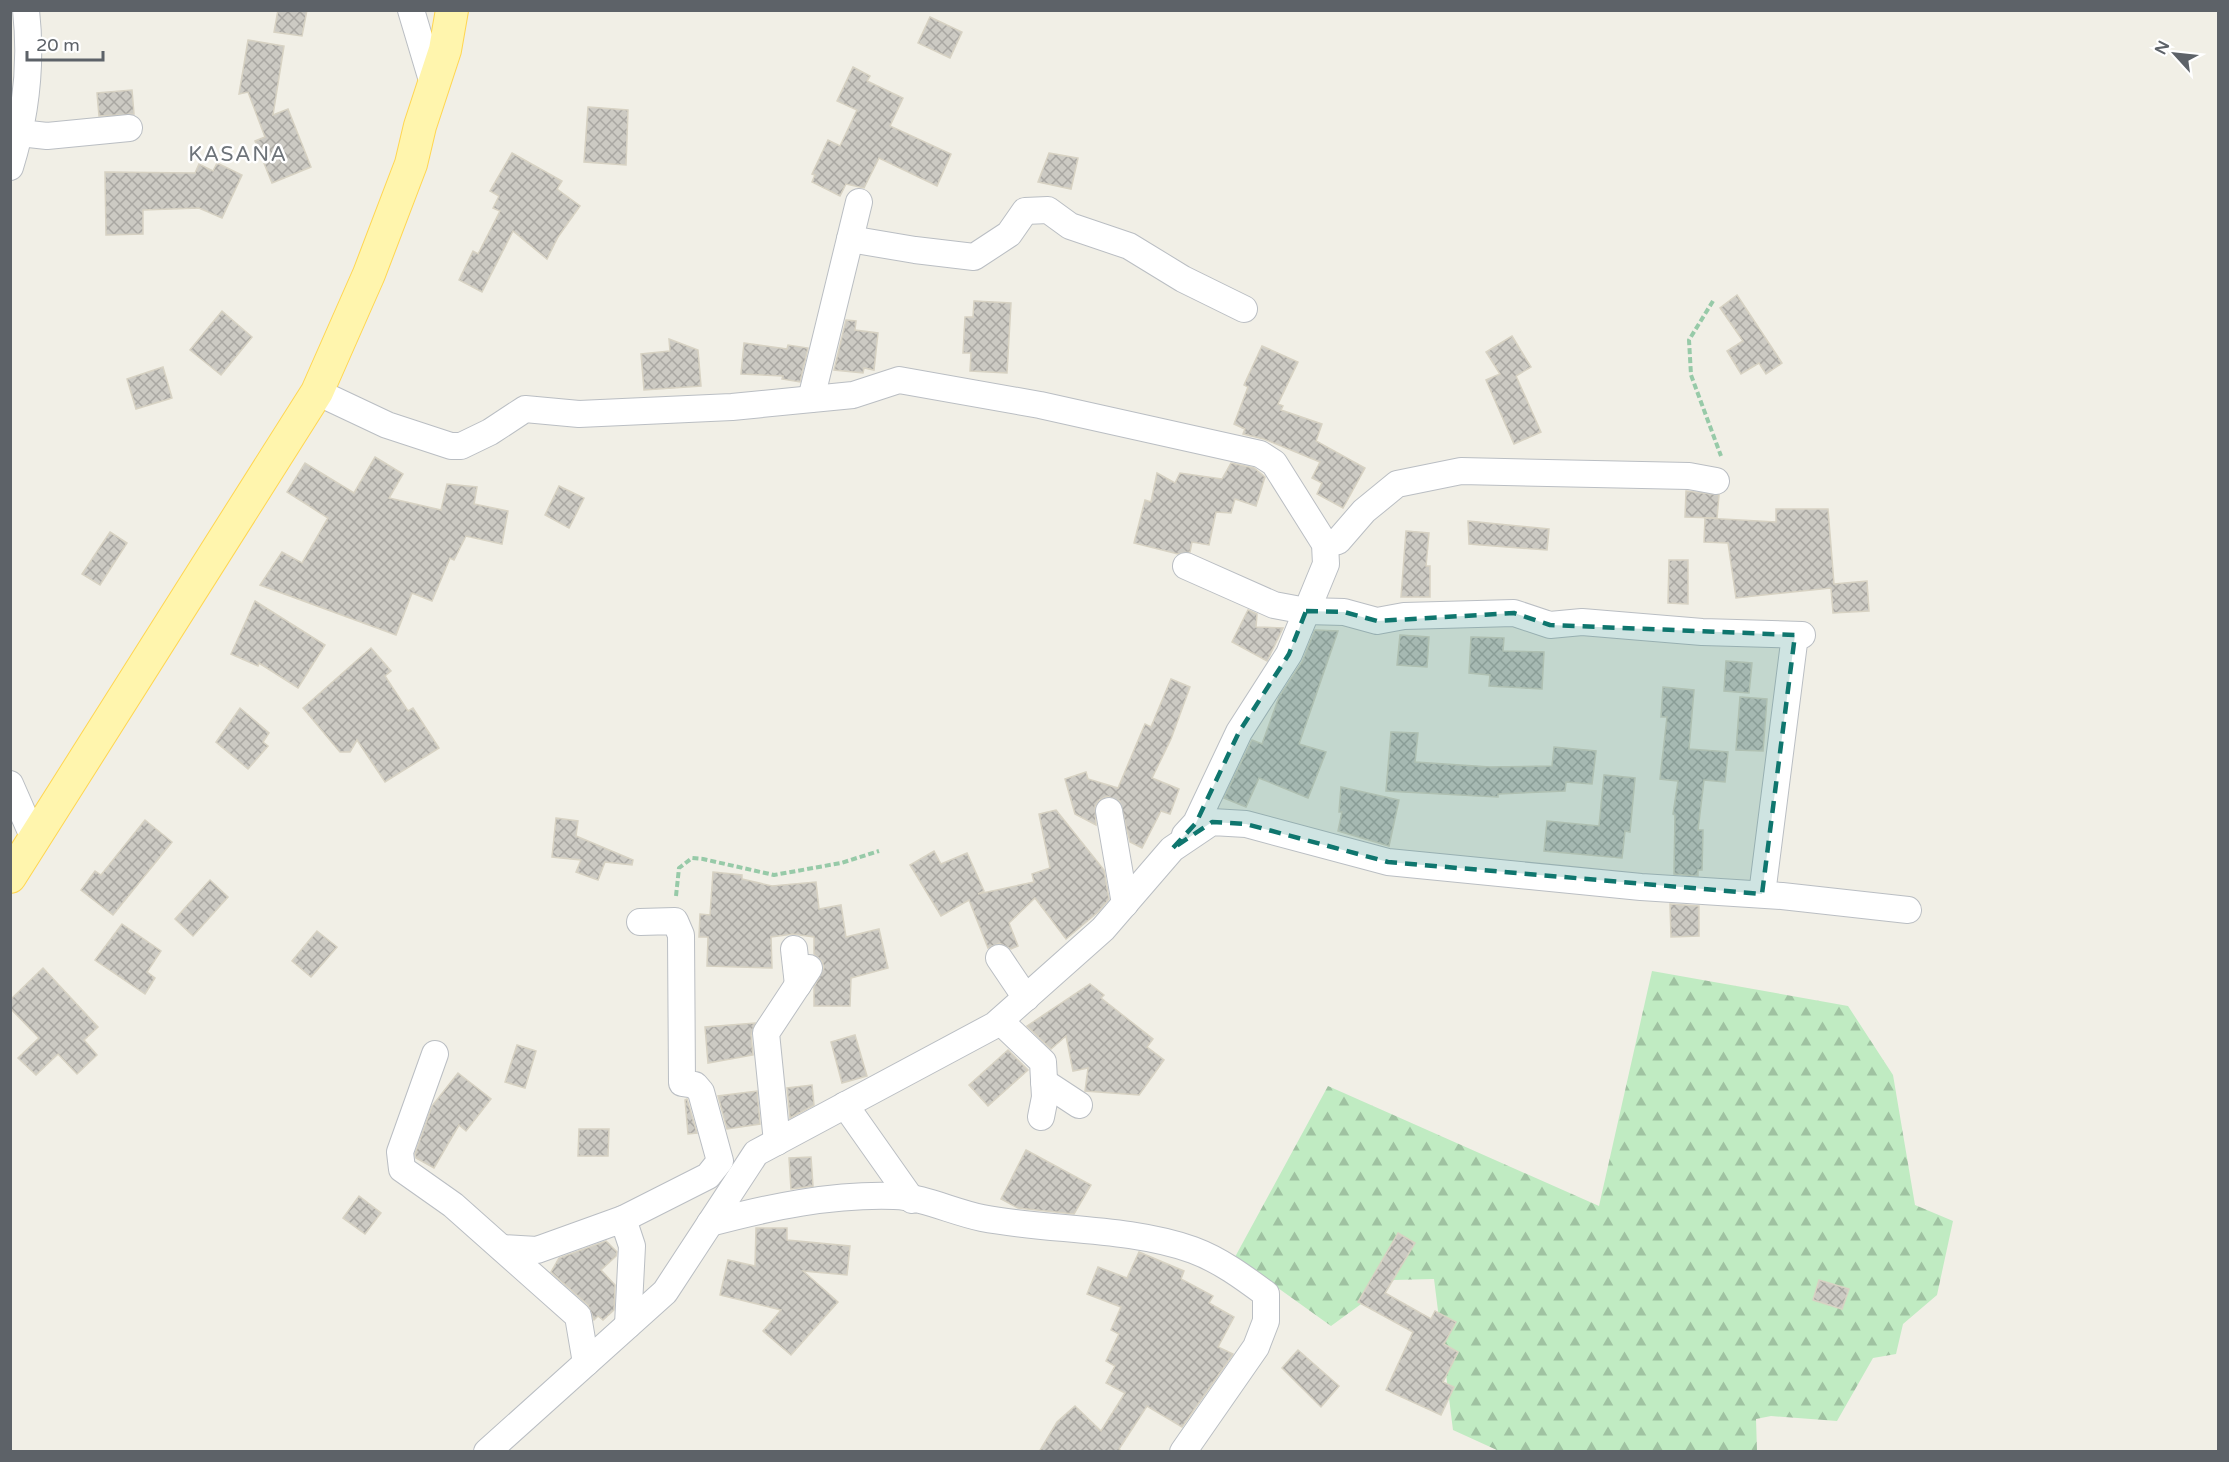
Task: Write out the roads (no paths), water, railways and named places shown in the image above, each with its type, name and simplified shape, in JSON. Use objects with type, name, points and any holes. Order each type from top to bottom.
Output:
[{"type":"main road","points":[[10,877],[35,841],[317,392],[369,274],[411,164],[420,126],[445,50],[452,10]]},
{"type":"street","points":[[10,167],[30,47],[26,10]]},
{"type":"street","points":[[411,10],[434,87]]},
{"type":"street","points":[[16,128],[29,134],[47,136],[129,128]]},
{"type":"street","points":[[811,399],[859,202]]},
{"type":"street","points":[[850,239],[974,257],[1009,234],[1025,211],[1048,210],[1070,226],[1129,246],[1183,279],[1244,309]]},
{"type":"street","points":[[317,392],[387,426],[452,446],[461,446],[490,432],[525,409],[579,414],[732,407],[853,395],[899,380],[1040,405],[1260,454],[1274,463],[1325,544],[1326,564],[1289,654],[1239,732],[1196,823],[1103,929],[1000,1021],[754,1156],[665,1292],[487,1452]]},
{"type":"street","points":[[1325,544],[1338,541],[1364,511],[1397,484],[1461,471],[1689,476],[1716,481]]},
{"type":"street","points":[[1185,566],[1274,605],[1306,611],[1344,612],[1377,621],[1404,616],[1514,613],[1550,625],[1582,622],[1702,632],[1799,635],[1762,894]]},
{"type":"street","points":[[10,784],[35,841]]},
{"type":"street","points":[[1109,811],[1125,904]]},
{"type":"street","points":[[1172,849],[1212,822],[1246,824],[1388,862],[1641,887],[1762,894],[1908,910]]},
{"type":"street","points":[[502,1248],[537,1250],[622,1219],[708,1176],[720,1161],[701,1092],[695,1085],[682,1083],[681,935],[675,921],[640,922]]},
{"type":"street","points":[[999,958],[1026,998]]},
{"type":"street","points":[[777,1142],[766,1033],[800,967]]},
{"type":"street","points":[[1000,1021],[1043,1062],[1045,1097],[1041,1117]]},
{"type":"street","points":[[435,1054],[400,1152],[402,1169],[453,1205],[578,1316],[586,1363]]},
{"type":"street","points":[[1044,1082],[1079,1105]]},
{"type":"street","points":[[845,1106],[912,1200]]},
{"type":"street","points":[[717,1155],[752,1149],[754,1156]]},
{"type":"street","points":[[710,1223],[759,1210],[844,1196],[897,1196],[982,1218],[1142,1238],[1192,1250],[1227,1266],[1266,1294],[1266,1322],[1256,1347],[1183,1452]]},
{"type":"street","points":[[622,1219],[632,1246],[628,1326]]},
{"type":"district","name":"KASANA","points":[[238,154]]}]
